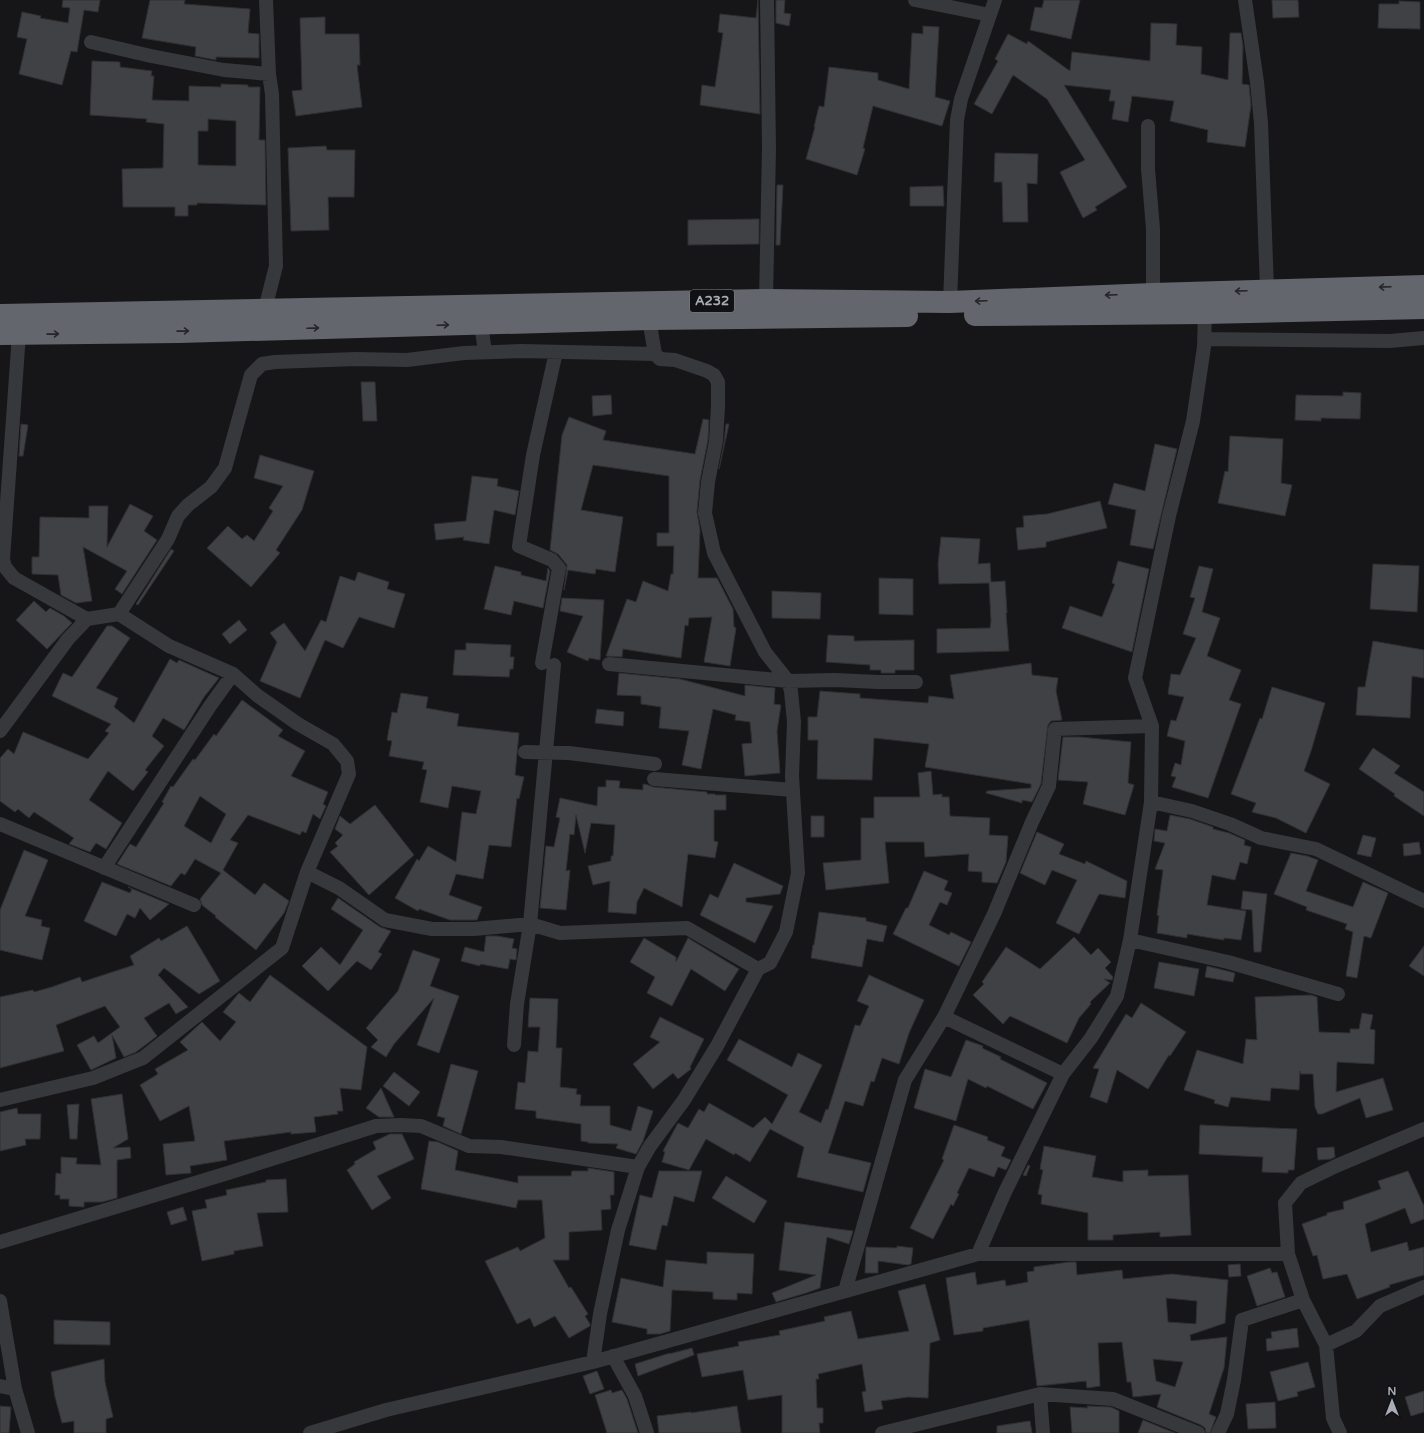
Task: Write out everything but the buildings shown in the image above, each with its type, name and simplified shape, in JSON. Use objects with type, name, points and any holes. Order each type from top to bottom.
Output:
[{"type":"highway","name":"A232","points":[[9,334],[179,332],[481,324],[569,313],[766,300],[950,302],[1267,290],[1424,286]]},
{"type":"highway","name":"A232","points":[[0,315],[265,309],[569,313],[649,319],[1205,313],[1424,308]]},
{"type":"street","points":[[265,309],[276,266],[272,94],[269,74],[266,0]]},
{"type":"street","points":[[766,300],[770,148],[767,0]]},
{"type":"street","points":[[915,0],[990,15]]},
{"type":"street","points":[[950,302],[957,120],[962,98],[995,0]]},
{"type":"street","points":[[1245,0],[1257,82],[1261,123],[1267,290]]},
{"type":"street","points":[[91,42],[151,56],[224,70],[269,74]]},
{"type":"street","points":[[1148,126],[1148,169],[1153,229],[1154,294]]},
{"type":"street","points":[[978,1254],[1005,1192],[1063,1074],[1091,1038],[1118,996],[1130,940],[1151,802],[1152,726],[1135,678],[1169,516],[1193,421],[1204,339],[1205,313]]},
{"type":"street","points":[[593,1362],[600,1314],[618,1230],[638,1167],[650,1146],[684,1100],[717,1046],[758,969],[770,963],[786,932],[798,873],[792,776],[794,722],[791,691],[788,681],[764,652],[714,553],[706,513],[708,482],[716,441],[718,382],[714,375],[707,371],[675,360],[660,359],[655,354],[649,319]]},
{"type":"street","points":[[481,324],[485,352]]},
{"type":"street","points":[[9,334],[3,559],[5,567],[14,578],[87,619]]},
{"type":"street","points":[[1204,339],[1390,342],[1424,338]]},
{"type":"street","points":[[119,614],[168,539],[178,516],[188,505],[211,488],[225,468],[250,375],[262,364],[275,362],[356,359],[407,360],[485,352],[655,354]]},
{"type":"street","points":[[514,1045],[517,1004],[530,924],[546,752],[548,664],[559,568],[552,560],[519,546],[533,454],[556,352]]},
{"type":"street","points":[[0,731],[68,639],[87,619],[119,614],[169,646],[233,674],[258,696],[292,720],[333,744],[347,761],[349,774],[307,872],[282,948],[143,1058],[93,1078],[0,1100]]},
{"type":"street","points":[[609,664],[788,681],[916,682]]},
{"type":"street","points":[[104,868],[206,712],[233,674]]},
{"type":"street","points":[[845,1291],[905,1080],[944,1017],[994,914],[1032,822],[1049,786],[1056,729],[1152,726]]},
{"type":"street","points":[[525,752],[569,753],[655,764]]},
{"type":"street","points":[[654,779],[793,790]]},
{"type":"street","points":[[1151,802],[1192,812],[1230,824],[1261,838],[1316,849],[1424,901]]},
{"type":"street","points":[[0,824],[194,905]]},
{"type":"street","points":[[307,872],[339,888],[385,920],[432,929],[474,929],[530,924],[560,933],[687,928],[758,969]]},
{"type":"street","points":[[1130,940],[1228,962],[1338,994]]},
{"type":"street","points":[[944,1017],[1063,1074]]},
{"type":"street","points":[[0,1242],[228,1173],[376,1126],[421,1126],[469,1146],[501,1147],[638,1167]]},
{"type":"street","points":[[1340,1433],[1333,1418],[1326,1346],[1303,1300],[1288,1254],[1285,1203],[1301,1183],[1336,1166],[1424,1129]]},
{"type":"street","points":[[310,1433],[386,1410],[593,1362],[978,1254],[1288,1254]]},
{"type":"street","points":[[1326,1346],[1356,1331],[1380,1306],[1424,1287]]},
{"type":"street","points":[[0,1300],[15,1389],[28,1433]]},
{"type":"street","points":[[1218,1433],[1227,1414],[1234,1380],[1242,1320],[1303,1300]]},
{"type":"street","points":[[613,1356],[635,1396],[647,1433]]},
{"type":"street","points":[[0,1386],[15,1389]]},
{"type":"street","points":[[1040,1394],[1043,1433]]},
{"type":"street","points":[[885,1432],[1040,1394],[1113,1399],[1198,1433]]}]
